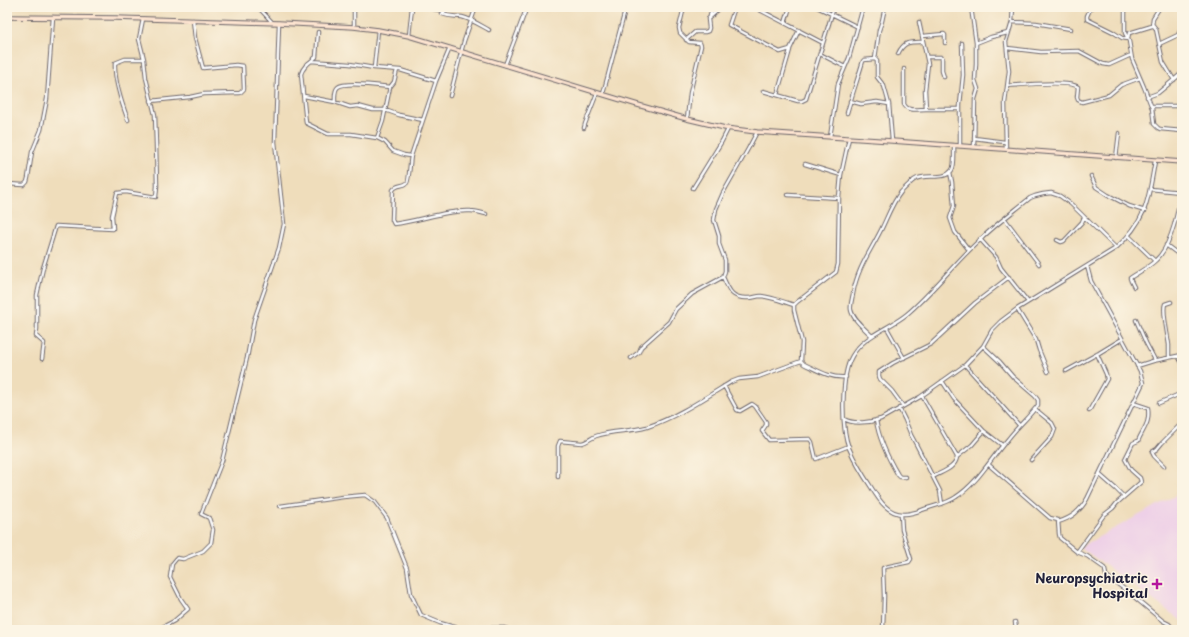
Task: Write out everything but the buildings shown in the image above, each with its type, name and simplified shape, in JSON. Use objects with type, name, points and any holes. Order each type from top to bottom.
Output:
[{"type":"main road","points":[[7,17],[193,20],[354,27],[409,36],[715,126],[757,132],[1182,162]]},
{"type":"street","points":[[258,7],[273,23]]},
{"type":"street","points":[[354,7],[354,27]]},
{"type":"street","points":[[409,36],[412,7]]},
{"type":"street","points":[[423,7],[445,11]]},
{"type":"street","points":[[446,7],[442,14],[471,20],[489,30]]},
{"type":"street","points":[[450,96],[464,41],[476,7]]},
{"type":"street","points":[[505,65],[527,7]]},
{"type":"street","points":[[603,94],[626,7]]},
{"type":"street","points":[[684,7],[679,31],[686,40],[689,42],[700,43],[701,46],[690,93],[687,119]]},
{"type":"street","points":[[686,40],[695,32],[708,31],[708,19],[712,7]]},
{"type":"street","points":[[710,16],[719,10],[720,7]]},
{"type":"street","points":[[735,7],[729,25],[788,56]]},
{"type":"street","points":[[754,7],[823,43]]},
{"type":"street","points":[[785,23],[790,7]]},
{"type":"street","points":[[817,7],[858,27]]},
{"type":"street","points":[[763,91],[798,101],[806,99],[834,7]]},
{"type":"street","points":[[830,137],[838,84],[849,58],[863,7]]},
{"type":"street","points":[[885,7],[879,30],[875,59],[877,61],[877,77],[884,86],[889,104],[892,141]]},
{"type":"street","points":[[972,7],[976,43],[975,80],[978,89],[975,97],[974,147]]},
{"type":"street","points":[[1006,150],[1005,103],[1009,71],[1006,42],[1012,22],[1013,7]]},
{"type":"street","points":[[1091,7],[1087,19],[1122,38],[1128,39]]},
{"type":"street","points":[[1125,7],[1125,33],[1128,39],[1132,59],[1151,106],[1153,120],[1156,126],[1160,129],[1182,131]]},
{"type":"street","points":[[1152,26],[1153,18],[1160,7]]},
{"type":"street","points":[[7,184],[24,185],[28,178],[32,152],[41,130],[47,99],[53,17]]},
{"type":"street","points":[[42,359],[44,343],[36,336],[37,295],[43,268],[56,226],[112,229],[112,216],[117,193],[126,192],[156,197],[155,115],[139,39],[142,19]]},
{"type":"street","points":[[151,101],[204,94],[240,93],[244,89],[243,66],[236,64],[203,68],[195,38],[193,20]]},
{"type":"street","points":[[919,22],[928,64],[925,90],[926,109]]},
{"type":"street","points":[[1012,22],[1036,23],[1071,30]]},
{"type":"street","points":[[157,630],[174,621],[188,609],[170,577],[172,564],[177,558],[183,559],[203,551],[211,543],[213,530],[209,518],[201,514],[222,460],[247,358],[254,320],[279,248],[284,224],[275,142],[279,23]]},
{"type":"street","points":[[1128,39],[1129,33],[1150,28],[1152,26]]},
{"type":"street","points":[[1152,26],[1156,28],[1163,62],[1174,80]]},
{"type":"street","points":[[1159,44],[1178,35],[1182,27]]},
{"type":"street","points":[[374,68],[378,30]]},
{"type":"street","points":[[777,95],[790,49],[799,30]]},
{"type":"street","points":[[318,32],[316,55],[311,61],[309,61],[301,72],[306,121],[308,124],[328,134],[351,134],[377,138],[385,142],[393,151],[410,156]]},
{"type":"street","points":[[1180,32],[1182,37]]},
{"type":"street","points":[[976,43],[991,37],[1008,33]]},
{"type":"street","points":[[923,36],[944,34],[945,44]]},
{"type":"street","points":[[898,54],[900,49],[905,44],[910,42],[923,42]]},
{"type":"street","points":[[960,146],[962,43]]},
{"type":"street","points":[[450,48],[436,81],[410,156],[408,182],[407,184],[396,186],[393,190],[392,220],[394,224],[444,213],[472,211],[486,214]]},
{"type":"street","points":[[1007,48],[1041,52],[1079,51],[1106,65],[1131,55]]},
{"type":"street","points":[[780,52],[790,49]]},
{"type":"street","points":[[820,54],[845,67]]},
{"type":"street","points":[[926,57],[942,57],[942,71],[944,77]]},
{"type":"street","points":[[128,120],[115,70],[115,63],[125,59],[144,59]]},
{"type":"street","points":[[847,113],[863,61],[875,59]]},
{"type":"street","points":[[311,61],[397,70],[436,81]]},
{"type":"street","points":[[377,138],[383,121],[390,87],[394,82],[397,70]]},
{"type":"street","points":[[904,70],[905,107],[908,109],[930,110],[960,109]]},
{"type":"street","points":[[1147,97],[1158,93],[1182,73]]},
{"type":"street","points":[[1007,86],[1047,83],[1076,85],[1079,88],[1077,97],[1078,100],[1082,102],[1109,95],[1121,85],[1140,78]]},
{"type":"street","points":[[335,102],[337,88],[344,84],[390,87]]},
{"type":"street","points":[[584,128],[598,92]]},
{"type":"street","points":[[304,96],[335,102],[350,107],[358,106],[373,110],[385,110],[399,115],[423,120]]},
{"type":"street","points":[[850,101],[861,104],[877,102],[889,104]]},
{"type":"street","points":[[1151,106],[1182,106]]},
{"type":"street","points":[[693,188],[722,141],[728,128]]},
{"type":"street","points":[[757,132],[723,192],[716,209],[714,220],[719,244],[725,260],[725,271],[723,277],[729,291],[741,298],[762,296],[794,305]]},
{"type":"street","points":[[1116,158],[1119,132]]},
{"type":"street","points":[[801,361],[802,342],[794,305],[836,272],[838,264],[838,198],[841,175],[850,138]]},
{"type":"street","points":[[974,138],[1005,142]]},
{"type":"street","points":[[872,336],[862,326],[851,308],[856,281],[864,261],[901,192],[922,176],[942,176],[950,172],[953,167],[954,146]]},
{"type":"street","points":[[844,419],[853,422],[876,420],[922,396],[964,365],[983,346],[988,340],[990,332],[1001,321],[1028,302],[1116,248],[1129,236],[1145,211],[1155,161]]},
{"type":"street","points":[[805,164],[841,175]]},
{"type":"street","points":[[950,172],[954,206],[950,218],[955,232],[969,250]]},
{"type":"street","points":[[1091,176],[1096,187],[1108,195],[1128,206],[1145,211]]},
{"type":"street","points":[[1134,287],[1130,281],[1130,278],[1155,261],[1161,255],[1166,245],[1177,215],[1181,192],[1150,189]]},
{"type":"street","points":[[983,346],[1013,377],[1037,398],[1038,402],[1035,409],[1002,445],[989,465],[964,492],[956,498],[912,513],[901,514],[889,510],[878,498],[860,470],[849,446],[844,419],[844,386],[849,361],[852,355],[872,336],[903,317],[922,300],[980,239],[1030,198],[1051,193],[1060,196],[1071,204],[1116,248]]},
{"type":"street","points":[[788,195],[838,198]]},
{"type":"street","points":[[1057,240],[1061,242],[1064,241],[1082,222],[1084,217]]},
{"type":"street","points":[[1005,219],[1039,264]]},
{"type":"street","points":[[1082,222],[1090,223]]},
{"type":"street","points":[[1129,236],[1155,261]]},
{"type":"street","points":[[980,239],[996,257],[1001,268],[1028,302]]},
{"type":"street","points":[[1166,245],[1182,257]]},
{"type":"street","points":[[1058,522],[1071,517],[1080,509],[1087,499],[1143,383],[1142,376],[1137,366],[1091,281],[1087,266]]},
{"type":"street","points":[[631,358],[669,322],[676,309],[692,294],[723,277]]},
{"type":"street","points":[[903,406],[878,374],[882,370],[931,344],[975,303],[1009,277]]},
{"type":"street","points":[[1169,357],[1169,343],[1164,307],[1165,304],[1170,302]]},
{"type":"street","points":[[1017,309],[1036,340],[1048,372]]},
{"type":"street","points":[[1136,320],[1146,343],[1156,360]]},
{"type":"street","points":[[887,328],[904,358]]},
{"type":"street","points":[[1066,370],[1122,339]]},
{"type":"street","points":[[1090,411],[1107,379],[1097,354]]},
{"type":"street","points":[[1137,366],[1156,360],[1182,355]]},
{"type":"street","points":[[1178,356],[1182,363]]},
{"type":"street","points":[[801,361],[804,364],[828,375],[835,377],[846,377]]},
{"type":"street","points":[[558,478],[558,446],[560,441],[582,443],[595,436],[622,431],[632,431],[648,426],[682,411],[724,386],[739,379],[758,377],[801,361]]},
{"type":"street","points":[[964,365],[1019,425]]},
{"type":"street","points":[[942,381],[954,399],[984,431],[1002,445]]},
{"type":"street","points":[[724,386],[737,410],[740,411],[752,404],[755,406],[766,422],[763,432],[769,440],[810,439],[816,459],[849,446]]},
{"type":"street","points":[[1159,403],[1182,393]]},
{"type":"street","points":[[922,396],[957,457]]},
{"type":"street","points":[[1077,552],[1104,515],[1141,482],[1140,478],[1129,468],[1125,459],[1133,443],[1138,441],[1146,427],[1149,418],[1148,408],[1133,403]]},
{"type":"street","points":[[899,408],[910,435],[940,491],[942,504]]},
{"type":"street","points":[[1031,460],[1052,437],[1055,429],[1052,423],[1035,409]]},
{"type":"street","points":[[876,420],[879,434],[890,461],[898,475],[900,477],[906,477]]},
{"type":"street","points":[[845,428],[853,422]]},
{"type":"street","points":[[1164,466],[1152,452],[1157,449],[1182,423]]},
{"type":"street","points":[[933,477],[954,465],[957,461],[957,457],[972,445],[984,431]]},
{"type":"street","points":[[989,465],[1050,518],[1056,519],[1058,522],[1060,537],[1077,552],[1088,556],[1104,568],[1108,577],[1163,621],[1169,624],[1174,630]]},
{"type":"street","points":[[1099,474],[1124,498]]},
{"type":"street","points":[[280,506],[343,496],[365,495],[375,502],[387,518],[407,568],[411,594],[420,615],[458,628],[504,628],[510,630]]},
{"type":"street","points":[[883,630],[883,568],[909,562],[911,559],[902,530],[901,514]]},
{"type":"street","points":[[1015,622],[1016,630]]},
{"type":"shaded area","name":"Neuropsychiatric Hospital","points":[[1182,492],[1182,621],[1080,547]]},
{"type":"place","name":"Neuropsychiatric Hospital","points":[[1157,584]]}]
